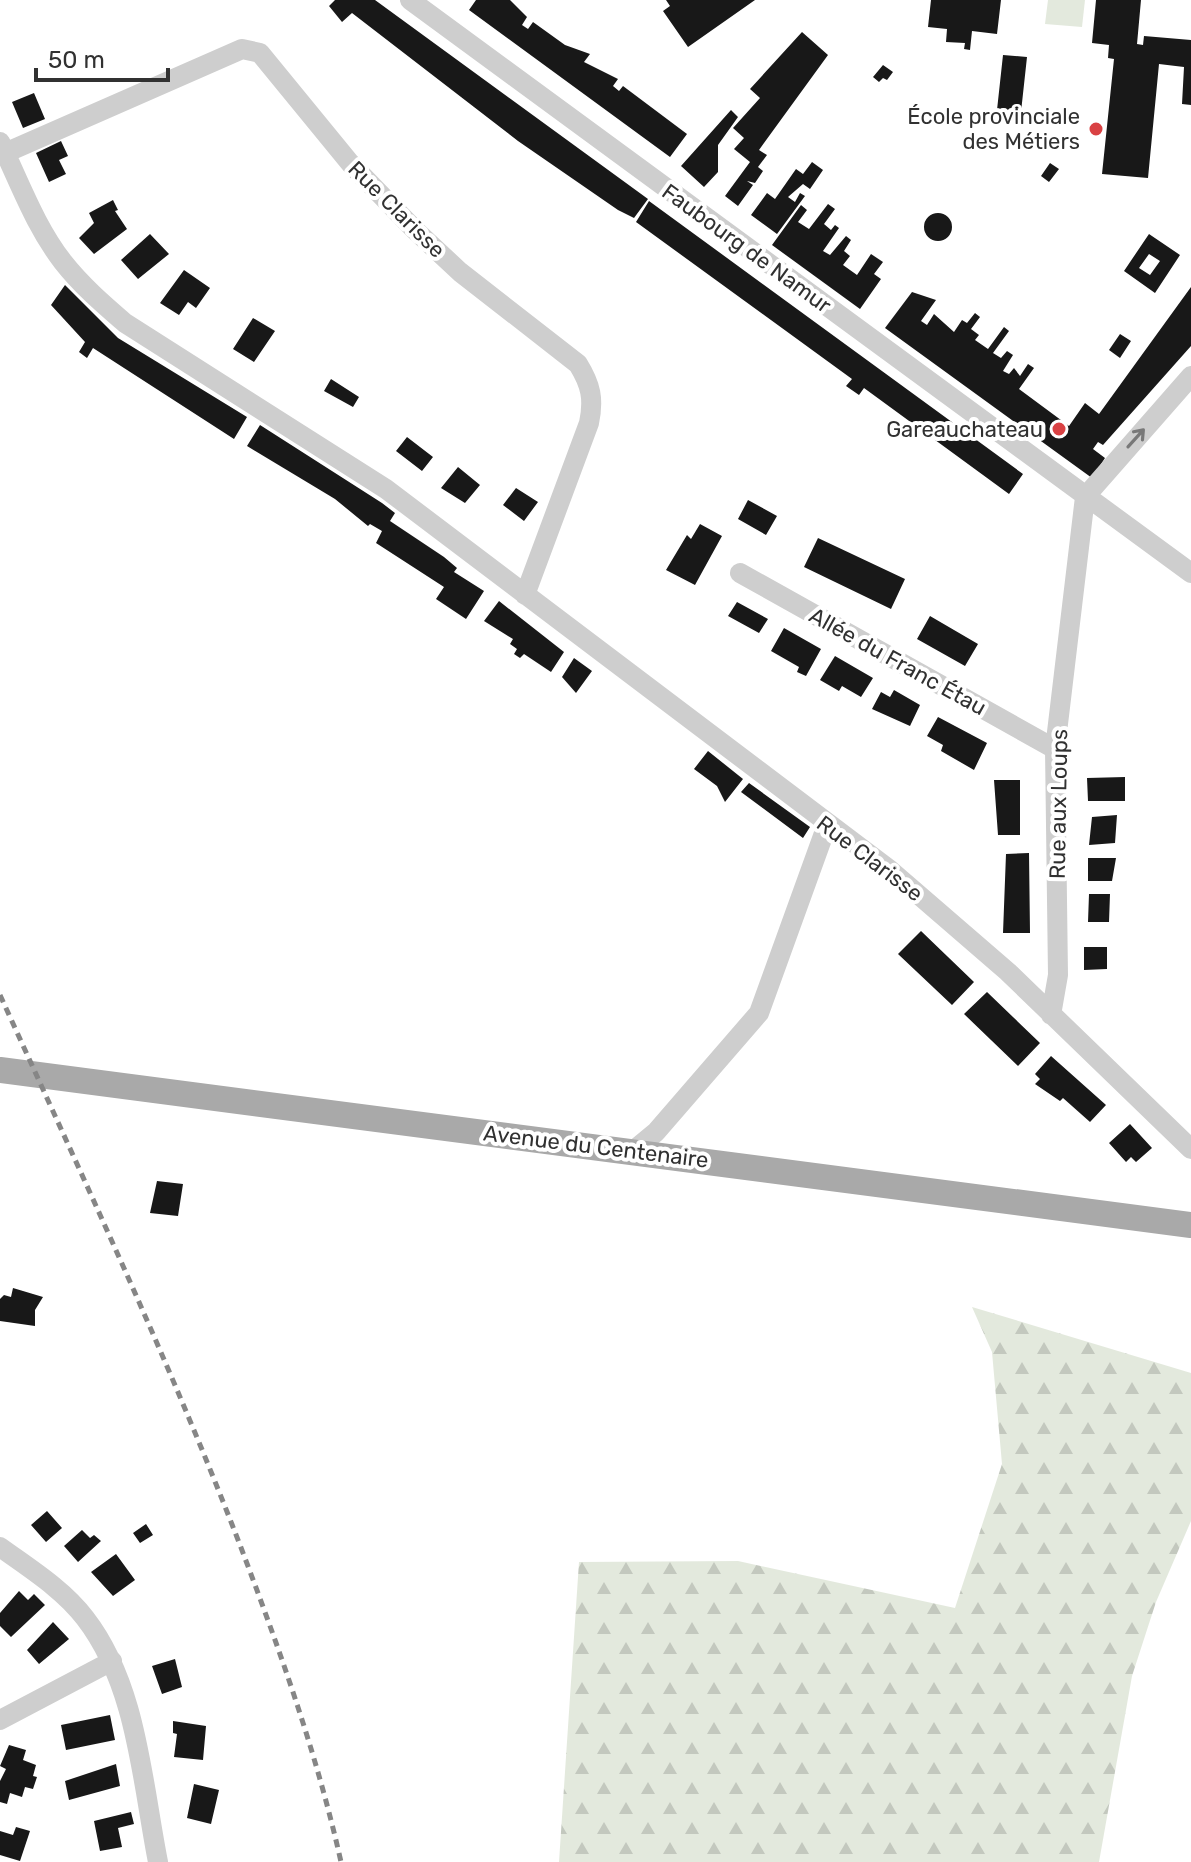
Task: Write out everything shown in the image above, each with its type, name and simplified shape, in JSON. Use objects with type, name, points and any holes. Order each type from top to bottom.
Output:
[{"type":"main road","name":"Avenue du Centenaire","points":[[0,1070],[1191,1225]]},
{"type":"street","name":"Faubourg de Namur","points":[[410,0],[1191,573]]},
{"type":"street","name":"Rue Clarisse","points":[[525,595],[589,423],[593,403],[590,383],[578,364],[460,272],[415,230],[350,163],[260,53],[242,49],[3,147],[27,203],[58,255],[90,292],[125,323],[386,489],[525,595],[827,825],[945,915],[1191,1149]]},
{"type":"street","points":[[1085,497],[1191,376]]},
{"type":"street","name":"Rue aux Loups","points":[[1051,1015],[1058,975],[1055,749],[1085,497]]},
{"type":"street","name":"Allée du Franc Étau","points":[[740,573],[1055,749]]},
{"type":"street","points":[[633,1151],[656,1132],[759,1013],[827,825]]},
{"type":"street","points":[[0,1547],[70,1602],[85,1618],[112,1661],[124,1692],[158,1862]]},
{"type":"street","points":[[0,1720],[112,1661]]},
{"type":"green space","points":[[1048,0],[1085,0],[1082,27],[1045,24]]},
{"type":"green space","points":[[972,1307],[1191,1373],[1191,1521],[1156,1602],[1132,1676],[1099,1862],[559,1862],[579,1562],[738,1561],[955,1608],[1002,1464],[992,1352]]},
{"type":"building","points":[[335,0],[375,0],[648,199],[634,218],[618,210],[518,141],[352,13],[342,22],[329,6]]},
{"type":"building","points":[[476,0],[510,0],[527,17],[522,25],[528,29],[533,22],[565,45],[590,54],[584,62],[618,79],[613,86],[619,91],[623,86],[687,134],[670,157],[469,10]]},
{"type":"building","points":[[666,0],[755,0],[688,47],[663,11],[670,6]]},
{"type":"building","points":[[931,0],[1001,0],[997,34],[972,31],[970,50],[964,49],[965,43],[946,42],[947,29],[928,27]]},
{"type":"building","points":[[1096,0],[1141,0],[1137,44],[1143,45],[1144,36],[1191,40],[1191,105],[1182,104],[1184,67],[1159,64],[1148,178],[1102,174],[1114,59],[1108,58],[1109,45],[1092,43]]},
{"type":"building","points":[[802,32],[828,55],[759,150],[767,155],[758,167],[763,171],[755,183],[747,181],[753,185],[738,206],[725,196],[750,162],[734,149],[744,138],[733,128],[760,98],[750,89]]},
{"type":"building","points":[[1003,55],[1027,57],[1021,112],[997,110]]},
{"type":"building","points":[[883,65],[893,72],[887,80],[883,78],[879,82],[873,77]]},
{"type":"building","points":[[34,93],[45,119],[23,128],[12,102]]},
{"type":"building","points":[[731,110],[738,117],[718,145],[718,172],[704,187],[681,166]]},
{"type":"building","points":[[61,141],[68,156],[59,160],[66,174],[49,182],[36,153]]},
{"type":"building","points":[[812,162],[823,170],[810,189],[803,184],[788,197],[795,202],[800,193],[805,196],[777,234],[751,215],[767,193],[775,199],[796,169],[803,174]]},
{"type":"building","points":[[1050,163],[1059,169],[1049,182],[1041,176]]},
{"type":"building","points":[[113,200],[118,210],[115,211],[127,229],[94,254],[79,238],[94,223],[89,213]]},
{"type":"building","points":[[649,201],[1023,474],[1009,494],[864,388],[859,395],[846,386],[852,379],[636,222]]},
{"type":"building","points":[[828,204],[835,209],[824,224],[831,230],[835,225],[839,228],[823,251],[830,255],[846,236],[851,240],[844,251],[850,256],[843,265],[857,275],[871,254],[883,262],[874,274],[881,279],[860,309],[772,245],[801,205],[807,210],[798,222],[809,229]]},
{"type":"building","points":[[938,213],[948,217],[952,227],[948,237],[938,241],[928,237],[924,227],[928,217]]},
{"type":"building","points":[[150,234],[169,254],[138,279],[121,260]]},
{"type":"building","points":[[1149,234],[1180,255],[1155,293],[1124,271]],"holes":[[[1149,254],[1160,261],[1150,275],[1139,268]]]},
{"type":"building","points":[[184,270],[210,288],[196,308],[188,302],[179,315],[160,303]]},
{"type":"building","points":[[65,285],[118,338],[247,417],[234,439],[93,348],[87,358],[79,352],[85,342],[51,305]]},
{"type":"building","points":[[1191,287],[1191,346],[1103,445],[1098,442],[1093,449],[1105,458],[1092,478],[885,328],[912,292],[936,300],[921,321],[927,325],[934,314],[954,332],[962,320],[967,323],[975,313],[980,317],[971,329],[979,335],[975,340],[988,349],[1004,327],[1009,331],[993,353],[1001,358],[1007,351],[1013,355],[1003,371],[1009,374],[1014,368],[1020,376],[1028,364],[1034,368],[1019,389],[1069,426],[1085,403],[1099,414]]},
{"type":"building","points":[[253,318],[275,331],[254,362],[233,349]]},
{"type":"building","points":[[1120,334],[1131,341],[1120,358],[1109,350]]},
{"type":"building","points":[[331,379],[359,397],[353,407],[324,391]]},
{"type":"building","points":[[260,425],[382,503],[395,513],[390,521],[444,557],[457,568],[454,572],[484,591],[466,619],[436,599],[444,587],[376,543],[382,531],[370,524],[368,526],[335,499],[247,446]]},
{"type":"building","points":[[407,437],[433,457],[422,471],[396,451]]},
{"type":"building","points":[[458,467],[480,485],[465,503],[441,488]]},
{"type":"building","points":[[516,488],[538,502],[524,521],[503,505]]},
{"type":"building","points":[[748,500],[777,516],[766,535],[738,519]]},
{"type":"building","points":[[700,524],[722,536],[695,585],[666,570],[687,535],[691,539]]},
{"type":"building","points":[[818,538],[905,579],[891,609],[804,567]]},
{"type":"building","points":[[499,601],[564,652],[551,672],[524,654],[520,658],[514,654],[517,649],[510,644],[513,639],[484,621]]},
{"type":"building","points":[[737,602],[768,619],[759,633],[728,616]]},
{"type":"building","points":[[930,616],[978,644],[965,666],[917,639]]},
{"type":"building","points":[[784,628],[821,649],[806,676],[797,672],[799,667],[771,651]]},
{"type":"building","points":[[835,656],[873,678],[861,697],[842,686],[839,691],[820,680]]},
{"type":"building","points":[[574,658],[592,671],[576,693],[562,677]]},
{"type":"building","points":[[894,690],[920,705],[910,726],[872,709],[881,692],[890,697]]},
{"type":"building","points":[[938,717],[987,743],[974,770],[941,751],[943,745],[927,736]]},
{"type":"building","points":[[708,751],[743,779],[725,802],[717,786],[694,769]]},
{"type":"building","points":[[1125,777],[1125,801],[1088,801],[1087,778]]},
{"type":"building","points":[[994,780],[1020,780],[1020,835],[998,835]]},
{"type":"building","points":[[749,783],[810,827],[803,838],[741,792]]},
{"type":"building","points":[[1117,815],[1115,843],[1089,845],[1092,817]]},
{"type":"building","points":[[1029,853],[1030,933],[1003,933],[1006,854]]},
{"type":"building","points":[[1088,858],[1116,858],[1112,881],[1088,881]]},
{"type":"building","points":[[1089,894],[1110,894],[1109,922],[1088,922]]},
{"type":"building","points":[[921,931],[974,982],[952,1005],[898,954]]},
{"type":"building","points":[[1084,947],[1107,947],[1107,969],[1084,970]]},
{"type":"building","points":[[987,992],[1040,1043],[1018,1066],[964,1014]]},
{"type":"building","points":[[1051,1056],[1106,1105],[1090,1122],[1063,1098],[1060,1101],[1035,1084],[1040,1079],[1035,1074]]},
{"type":"building","points":[[1130,1124],[1152,1148],[1136,1162],[1131,1157],[1126,1162],[1109,1143]]},
{"type":"building","points":[[157,1181],[183,1184],[178,1216],[150,1213]]},
{"type":"building","points":[[13,1288],[43,1297],[35,1310],[35,1326],[0,1321],[0,1299],[4,1295],[11,1297]]},
{"type":"building","points":[[47,1511],[62,1528],[46,1542],[31,1525]]},
{"type":"building","points":[[146,1524],[153,1535],[140,1543],[133,1533]]},
{"type":"building","points":[[82,1530],[90,1538],[94,1535],[101,1541],[78,1562],[64,1546]]},
{"type":"building","points":[[116,1554],[135,1580],[113,1596],[91,1572]]},
{"type":"building","points":[[19,1591],[28,1600],[34,1594],[45,1605],[11,1637],[0,1626],[0,1613]]},
{"type":"building","points":[[53,1622],[69,1639],[39,1664],[27,1650]]},
{"type":"building","points":[[175,1659],[182,1687],[162,1694],[152,1666]]},
{"type":"building","points":[[110,1715],[115,1740],[66,1750],[61,1725]]},
{"type":"building","points":[[173,1721],[206,1726],[203,1760],[174,1757],[177,1734],[173,1733]]},
{"type":"building","points":[[9,1745],[26,1750],[23,1760],[36,1765],[33,1776],[37,1777],[33,1789],[25,1787],[22,1797],[10,1793],[7,1804],[0,1802],[0,1781],[6,1769],[0,1766]]},
{"type":"building","points":[[116,1764],[120,1786],[69,1800],[65,1781]]},
{"type":"building","points":[[194,1784],[219,1790],[211,1824],[187,1818]]},
{"type":"building","points":[[131,1812],[134,1824],[118,1828],[122,1847],[100,1851],[94,1821]]},
{"type":"building","points":[[16,1827],[30,1831],[20,1861],[0,1855],[0,1831],[13,1835]]},
{"type":"railway","points":[[0,995],[154,1337],[240,1545],[296,1702],[321,1781],[341,1862]]},
{"type":"place","name":"École provinciale des Métiers","points":[[1096,129]]},
{"type":"place","name":"Gareauchateau","points":[[1059,429]]}]
